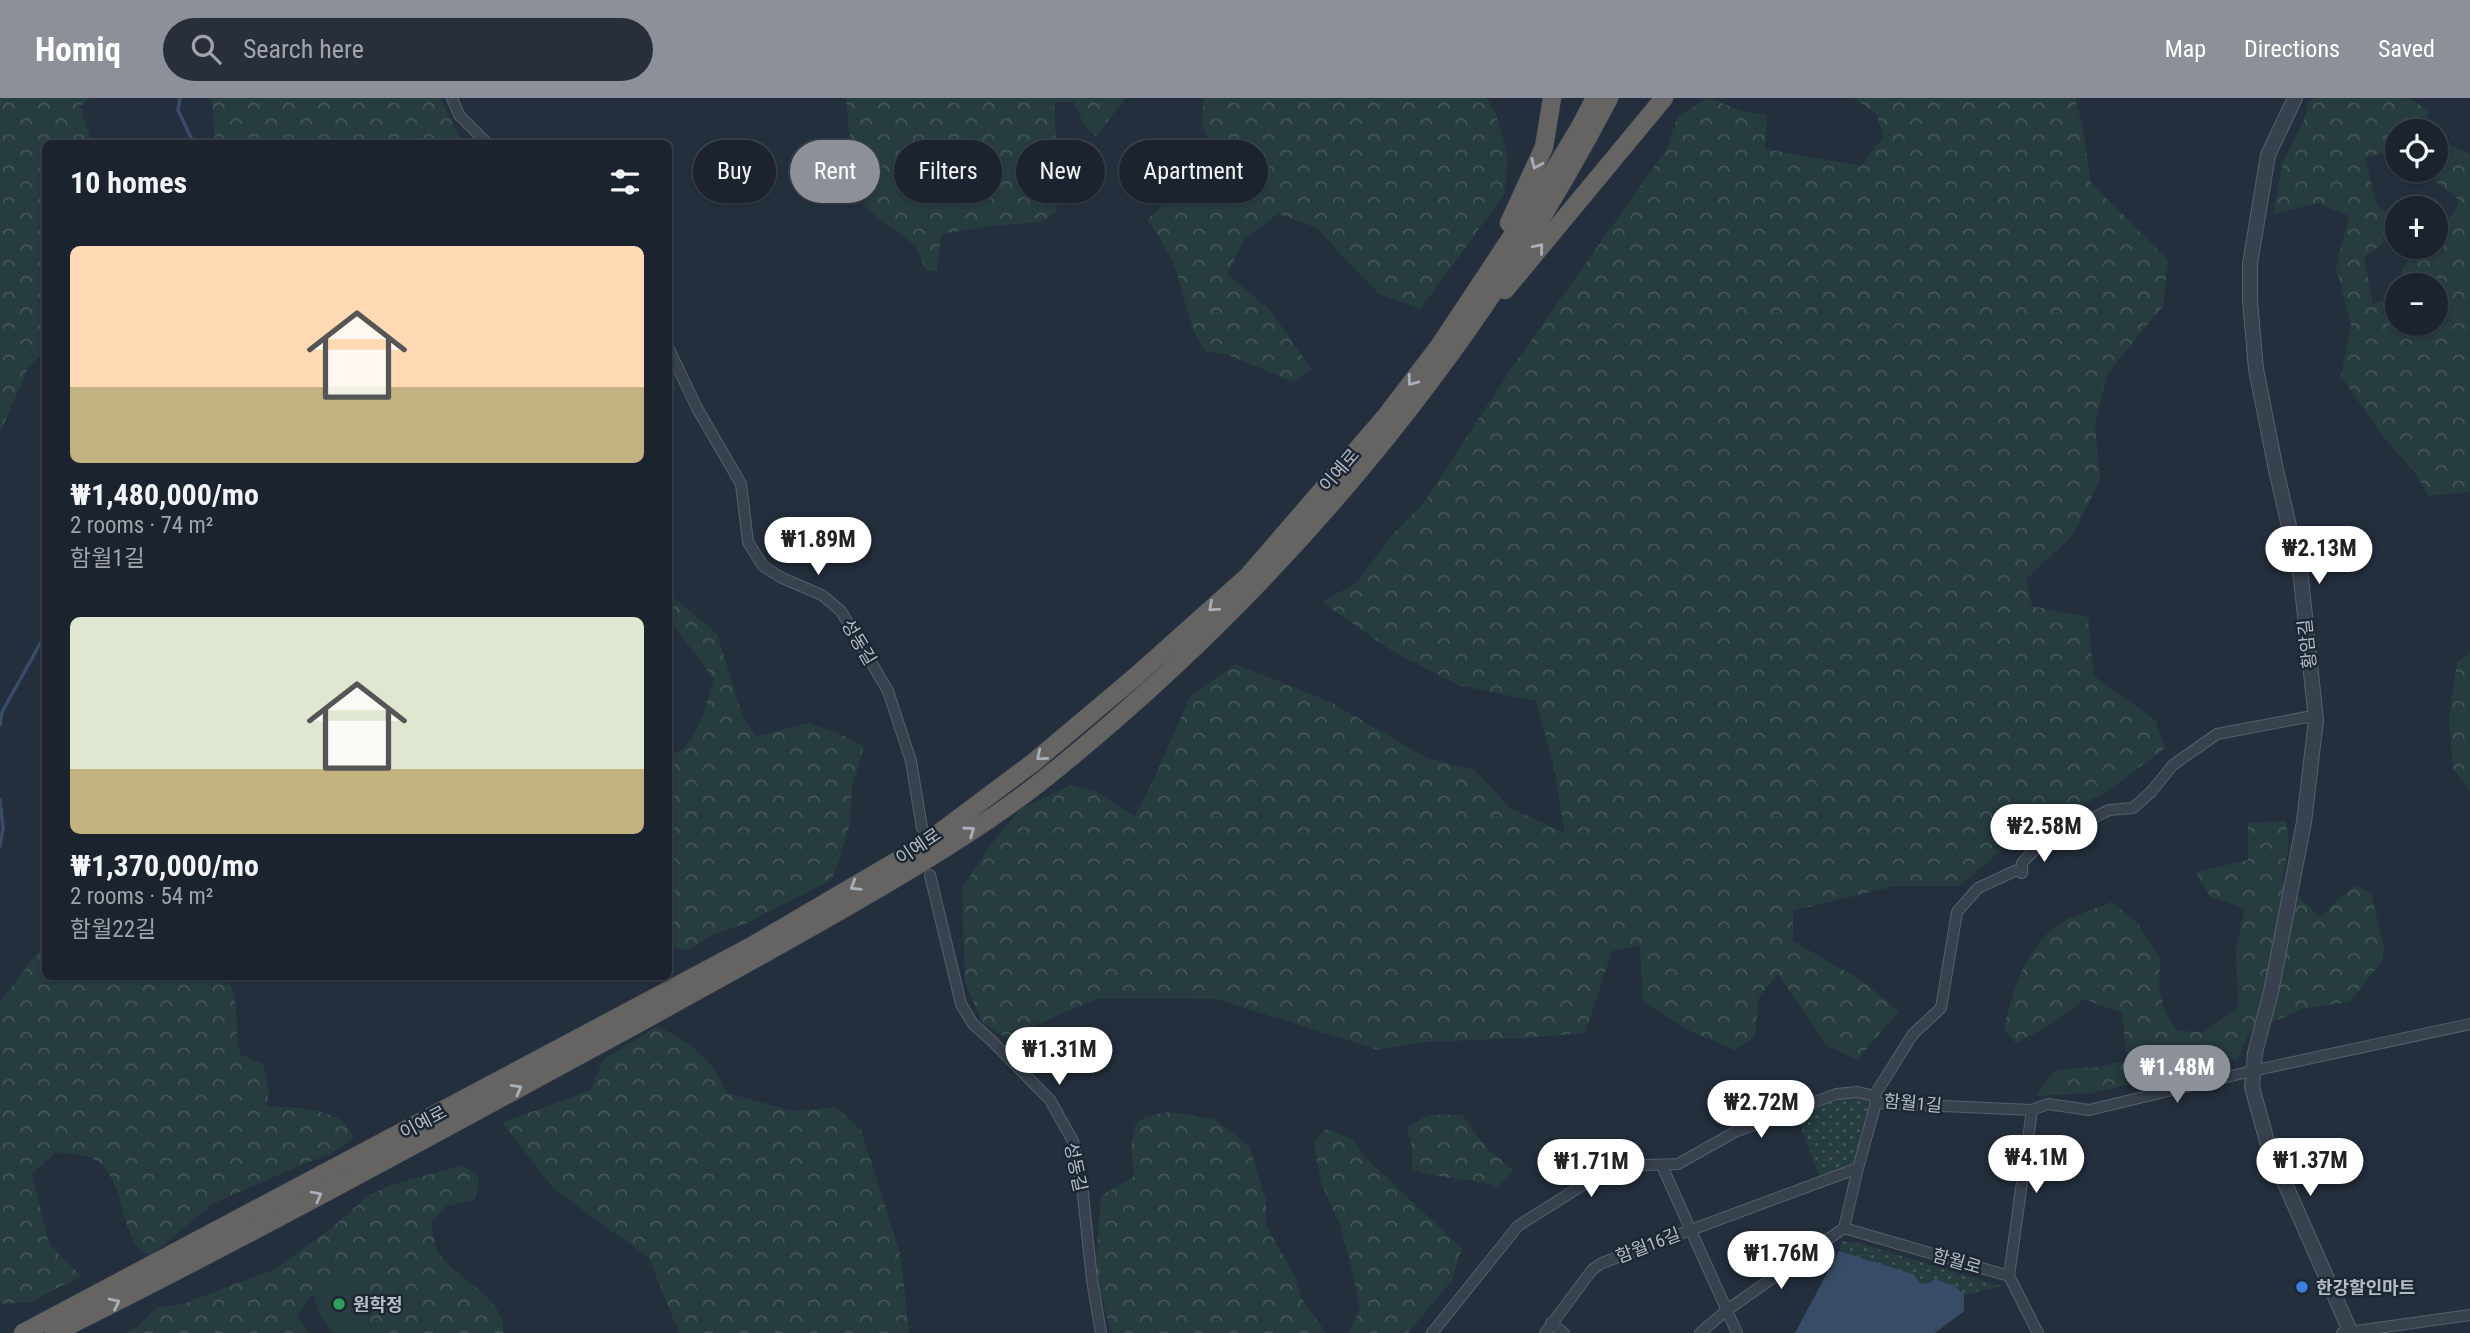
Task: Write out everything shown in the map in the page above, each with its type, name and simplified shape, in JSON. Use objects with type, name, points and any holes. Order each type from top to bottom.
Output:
[{"type":"highway","points":[[1444,351],[1514,215],[1544,147],[1552,98]]},
{"type":"highway","name":"이예로","points":[[54,1333],[145,1288],[497,1100],[822,922],[950,845],[1045,778],[1133,703],[1209,633],[1312,525],[1395,428],[1534,203],[1595,98]]},
{"type":"highway","name":"이예로","points":[[23,1333],[750,947],[919,848],[1034,762],[1135,677],[1248,576],[1444,351],[1579,155],[1609,98]]},
{"type":"highway","points":[[1444,351],[1664,98]]},
{"type":"street","points":[[452,98],[459,115],[484,140]]},
{"type":"street","name":"황암길","points":[[2252,1071],[2271,992],[2304,822],[2316,720],[2301,578],[2256,369],[2250,301],[2250,264],[2268,155],[2295,98]]},
{"type":"street","name":"성동길","points":[[672,356],[697,408],[741,484],[748,542],[763,566],[782,578],[822,595],[841,611],[888,691],[911,761],[922,828]]},
{"type":"street","points":[[1700,1333],[1727,1310],[1844,1228],[1875,1099],[1913,1034],[1941,1008],[1957,912],[1978,888],[2017,870],[2022,873],[2022,863],[2040,844],[2109,810],[2133,808],[2151,792],[2173,765],[2217,734],[2307,717],[2316,720]]},
{"type":"street","name":"성동길","points":[[930,876],[961,1004],[973,1024],[1050,1100],[1073,1141],[1082,1185],[1101,1333]]},
{"type":"street","name":"함월1길","points":[[1432,1333],[1518,1226],[1613,1166],[1678,1164],[1735,1132],[1836,1094],[1858,1092],[1875,1099],[2032,1110],[2048,1104],[2090,1110],[2252,1071],[2470,1024]]},
{"type":"street","points":[[2252,1071],[2252,1087],[2268,1145],[2347,1332],[2470,1315]]},
{"type":"street","points":[[2032,1110],[2009,1276],[2038,1333]]},
{"type":"street","points":[[1662,1166],[1737,1333]]},
{"type":"street","name":"함월16길","points":[[1548,1328],[1592,1270],[1602,1263],[1858,1168]]},
{"type":"street","name":"함월로","points":[[1844,1228],[2009,1276]]},
{"type":"street","points":[[1548,1328],[1564,1333]]},
{"type":"green space","points":[[0,98],[91,98],[80,106],[91,140],[42,140],[42,354],[28,368],[0,433]]},
{"type":"green space","points":[[212,98],[440,98],[461,140],[215,140]]},
{"type":"green space","points":[[846,98],[1126,98],[1096,136],[1085,127],[1074,102],[1054,102],[1056,140],[1016,140],[1016,203],[1057,203],[1057,210],[1041,222],[988,226],[941,234],[937,272],[926,270],[915,245],[865,208],[864,203],[880,203],[880,140],[850,140]]},
{"type":"green space","points":[[1204,98],[1487,98],[1496,114],[1508,159],[1504,195],[1420,309],[1379,294],[1315,227],[1278,214],[1245,238],[1227,274],[1270,310],[1311,369],[1294,382],[1223,353],[1206,352],[1192,325],[1171,259],[1147,220],[1165,203],[1268,203],[1268,140],[1208,140],[1202,124]]},
{"type":"green space","points":[[1708,98],[1742,111],[1767,115],[1765,149],[1861,166],[1884,136],[1876,113],[1853,98],[2075,98],[2091,183],[2168,260],[2163,306],[2108,373],[2095,424],[2100,480],[2073,535],[2026,579],[2032,606],[2088,617],[2094,676],[2155,720],[2165,748],[2108,791],[2010,843],[1959,886],[1895,886],[1793,911],[1793,941],[1862,981],[1899,1011],[1857,1060],[1826,1045],[1778,974],[1759,997],[1755,1037],[1735,1050],[1692,1032],[1643,1002],[1640,946],[1612,951],[1585,1033],[1426,1042],[1379,1050],[1216,999],[1100,998],[1008,1039],[982,1022],[965,981],[962,888],[989,847],[1020,809],[1071,785],[1096,792],[1135,816],[1190,697],[1235,664],[1330,702],[1427,758],[1475,770],[1510,808],[1565,833],[1553,764],[1536,701],[1458,685],[1392,651],[1322,602],[1356,583],[1393,534],[1423,504],[1513,366],[1666,150],[1678,116]]},
{"type":"green space","points":[[2314,98],[2401,98],[2410,99],[2428,110],[2428,119],[2385,119],[2385,152],[2365,158],[2377,206],[2385,212],[2385,242],[2364,257],[2373,304],[2385,300],[2385,336],[2448,336],[2448,273],[2401,273],[2409,259],[2448,259],[2448,219],[2454,213],[2459,200],[2436,182],[2448,182],[2449,145],[2470,154],[2470,491],[2429,496],[2414,471],[2383,437],[2341,376],[2351,325],[2336,267],[2349,216],[2318,203],[2273,214],[2283,161],[2303,123],[2309,102]]},
{"type":"green space","points":[[672,596],[717,634],[743,718],[756,737],[807,723],[840,734],[864,746],[852,788],[850,824],[831,880],[745,924],[712,935],[689,950],[672,947],[672,753],[686,745],[693,736],[704,713],[714,679],[672,623]]},
{"type":"green space","points":[[2470,652],[2470,791],[2453,769],[2449,717],[2457,662]]},
{"type":"green space","points":[[2286,821],[2289,846],[2282,880],[2320,918],[2355,886],[2371,893],[2384,948],[2382,961],[2350,1002],[2301,1009],[2249,1033],[2237,1060],[2091,1093],[2036,1096],[2055,1070],[2099,1067],[2127,1060],[2122,1013],[2084,999],[2057,1021],[2016,1043],[2004,1030],[2017,983],[2041,940],[2066,920],[2112,902],[2137,923],[2160,958],[2159,988],[2165,1012],[2177,1031],[2204,1032],[2238,1008],[2236,949],[2245,909],[2210,896],[2196,872],[2248,860],[2248,823]]},
{"type":"green space","points":[[42,947],[42,980],[227,980],[235,998],[241,1055],[263,1064],[269,1092],[266,1107],[295,1108],[329,1114],[344,1123],[354,1137],[329,1155],[214,1203],[150,1256],[140,1249],[131,1236],[114,1184],[100,1163],[85,1156],[56,1152],[32,1174],[49,1244],[81,1276],[31,1302],[0,1304],[0,1002]]},
{"type":"green space","points":[[657,1026],[699,1052],[714,1069],[727,1093],[792,1111],[836,1107],[861,1130],[901,1257],[909,1333],[679,1333],[649,1258],[554,1189],[502,1123],[591,1090],[603,1060]]},
{"type":"green space","points":[[1836,1094],[1874,1096],[1858,1168],[1821,1181],[1795,1110]]},
{"type":"green space","points":[[1169,1112],[1213,1119],[1249,1145],[1266,1200],[1266,1226],[1295,1276],[1301,1297],[1326,1333],[1112,1333],[1095,1277],[1101,1196],[1134,1176],[1131,1149],[1135,1125],[1145,1117]]},
{"type":"green space","points":[[1428,1115],[1462,1115],[1487,1149],[1514,1170],[1497,1188],[1491,1184],[1431,1175],[1412,1169],[1412,1147],[1407,1127]]},
{"type":"green space","points":[[1327,1129],[1353,1140],[1363,1155],[1462,1249],[1452,1280],[1408,1333],[1348,1333],[1360,1309],[1340,1225],[1322,1185],[1315,1152],[1315,1139]]},
{"type":"green space","points":[[463,1165],[479,1177],[475,1200],[446,1206],[431,1222],[435,1243],[439,1254],[447,1263],[498,1310],[503,1333],[373,1333],[363,1311],[361,1295],[311,1296],[297,1317],[310,1333],[122,1333],[137,1327],[158,1307],[183,1304],[275,1269],[333,1227],[368,1196],[391,1185]]},
{"type":"green space","points":[[1842,1241],[1858,1243],[2001,1286],[1964,1295],[1955,1286],[1935,1279],[1928,1284],[1920,1283],[1912,1274],[1839,1251]]},
{"type":"green space","name":"원학정","points":[[340,1273],[361,1295],[363,1311],[373,1333],[333,1333],[319,1314],[314,1296]]},
{"type":"water","points":[[1839,1251],[1913,1274],[1920,1283],[1928,1284],[1935,1279],[1955,1286],[1964,1295],[1964,1311],[1935,1333],[1795,1333]]},
{"type":"waterway","points":[[180,98],[178,110],[192,140]]},
{"type":"waterway","points":[[0,725],[2,712],[42,640]]},
{"type":"waterway","points":[[0,800],[3,828],[0,846]]},
{"type":"place","name":"한강할인마트","points":[[2302,1287]]},
{"type":"place","name":"원학정","points":[[339,1304]]}]
